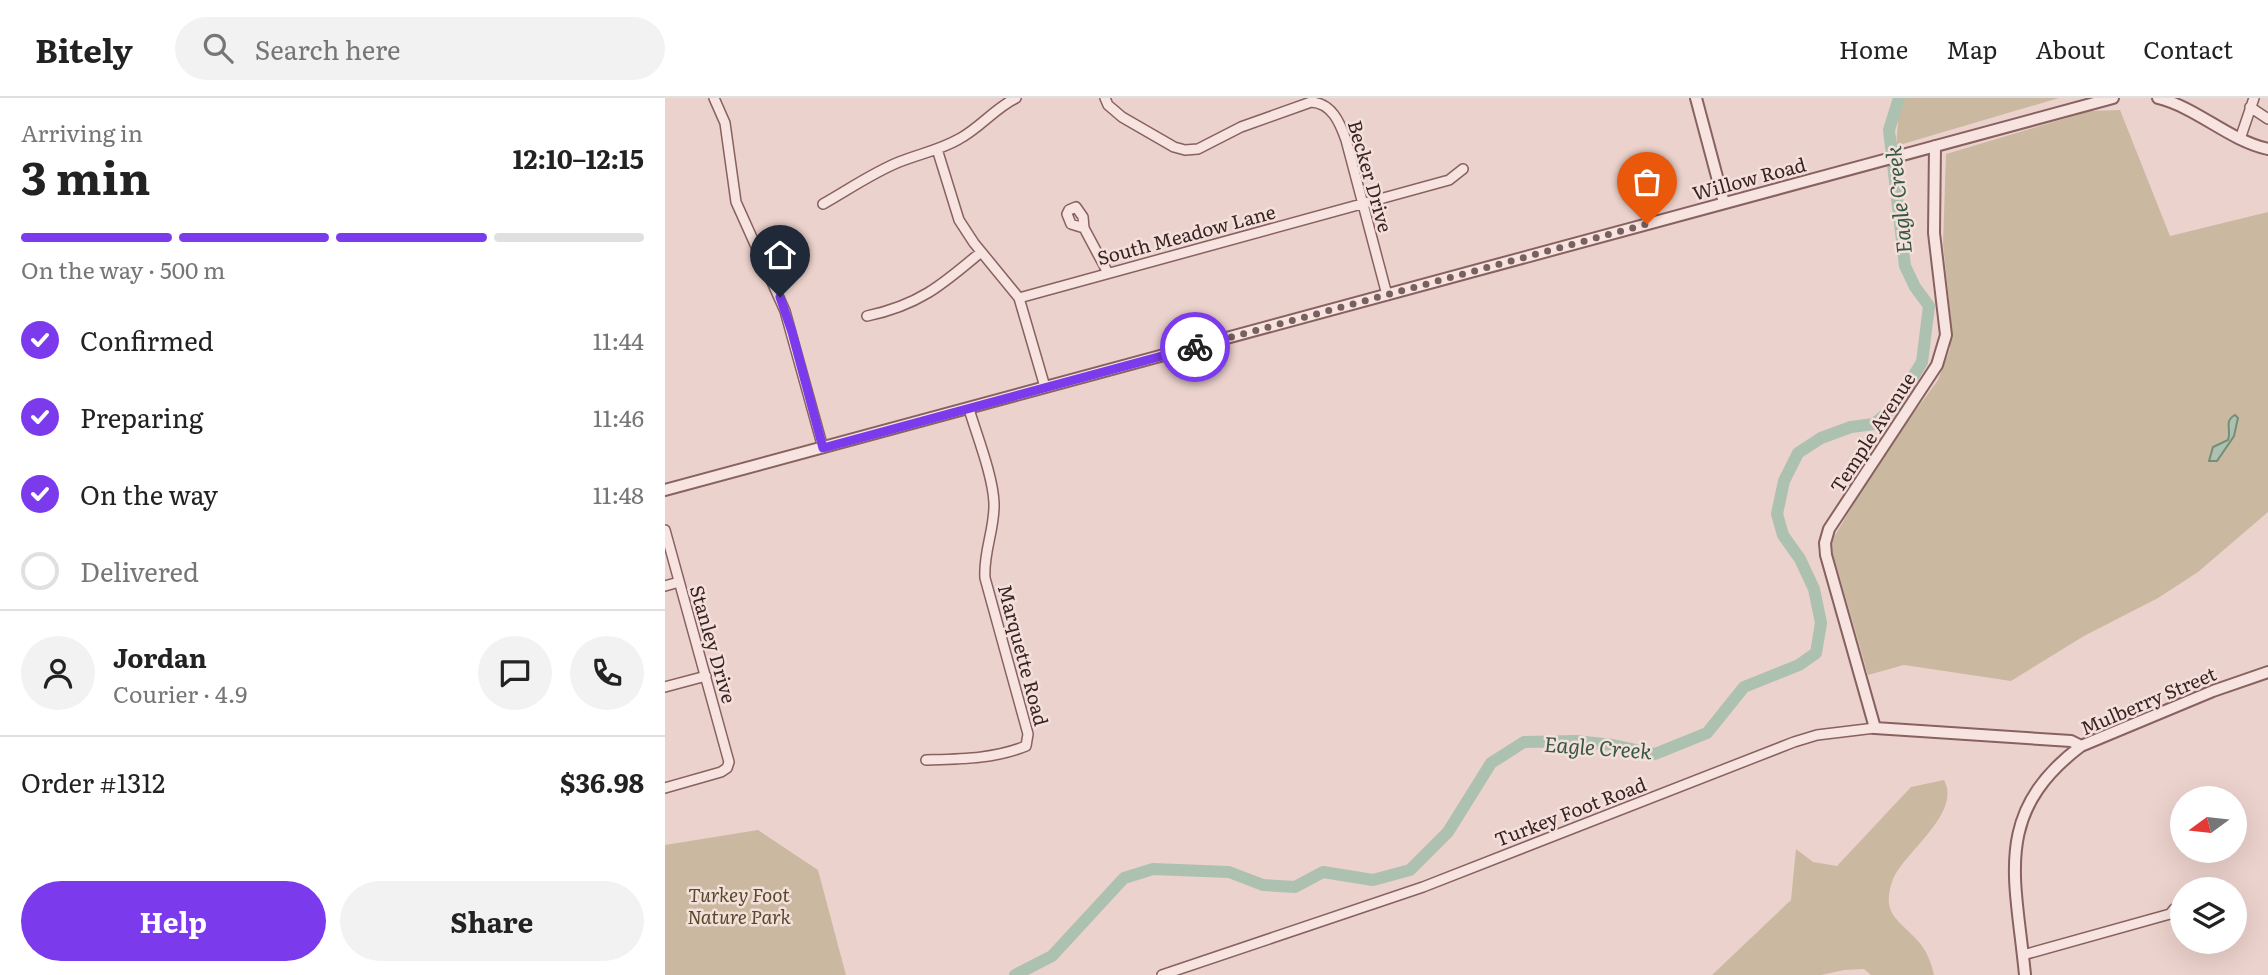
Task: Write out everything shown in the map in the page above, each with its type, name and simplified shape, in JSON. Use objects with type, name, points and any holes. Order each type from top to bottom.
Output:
[{"type":"street","points":[[714,98],[725,123],[736,202],[785,311],[823,448]]},
{"type":"street","points":[[823,205],[869,177],[937,149],[974,130],[1003,105],[1016,98]]},
{"type":"street","name":"Becker Drive","points":[[1105,98],[1108,105],[1122,117],[1174,147],[1185,150],[1198,149],[1256,121],[1311,102],[1330,110],[1341,126],[1387,295]]},
{"type":"street","points":[[1696,98],[1724,203]]},
{"type":"street","name":"Willow Road","points":[[665,489],[2113,98]]},
{"type":"street","points":[[2158,98],[2185,108],[2240,139],[2268,149]]},
{"type":"street","points":[[2240,139],[2252,103],[2268,119]]},
{"type":"street","name":"Temple Avenue","points":[[1875,728],[1825,543],[1829,529],[1937,365],[1946,335],[1934,233],[1935,146]]},
{"type":"street","points":[[937,149],[959,220],[1019,298],[1045,387]]},
{"type":"street","name":"South Meadow Lane","points":[[1019,298],[1449,180],[1463,169]]},
{"type":"street","points":[[1084,228],[1108,273]]},
{"type":"street","points":[[867,316],[883,313],[925,297],[981,252]]},
{"type":"street","name":"Marquette Road","points":[[926,760],[993,756],[1026,746],[1028,734],[985,578],[984,557],[994,513],[993,495],[969,409]]},
{"type":"street","name":"Stanley Drive","points":[[665,530],[729,762],[727,768],[721,772],[665,788]]},
{"type":"street","points":[[665,586],[679,582]]},
{"type":"street","name":"Mulberry Street","points":[[2025,975],[2014,874],[2017,836],[2028,806],[2045,780],[2081,746],[2213,691],[2268,672]]},
{"type":"street","points":[[665,687],[706,676]]},
{"type":"street","name":"Turkey Foot Road","points":[[1162,975],[1423,887],[1817,735],[1875,728],[2071,741],[2081,746]]},
{"type":"street","points":[[2024,955],[2170,914]]},
{"type":"green space","points":[[1900,98],[2059,98],[1896,146]]},
{"type":"green space","points":[[2120,110],[2170,236],[2268,212],[2268,512],[2198,572],[2158,598],[2084,636],[2011,681],[1904,665],[1868,675],[1831,547],[1834,537],[1883,455],[1938,380],[1950,349],[1951,320],[1943,244],[1946,154],[2090,111]]},
{"type":"green space","points":[[1944,780],[1948,793],[1945,806],[1928,834],[1897,871],[1889,893],[1894,916],[1924,949],[1934,975],[1871,975],[1864,969],[1821,975],[1712,975],[1791,900],[1796,849],[1813,862],[1837,866],[1911,787]]},
{"type":"green space","name":"Turkey Foot Nature Park","points":[[758,830],[818,870],[846,975],[665,975],[665,845]]},
{"type":"shaded area","points":[[2235,415],[2238,418],[2234,436],[2217,461],[2209,461],[2213,447],[2228,440],[2229,420]]},
{"type":"waterway","name":"Eagle Creek","points":[[1015,975],[1052,956],[1124,878],[1153,869],[1229,872],[1263,885],[1295,887],[1323,872],[1373,880],[1410,870],[1448,832],[1491,763],[1524,742],[1576,741],[1655,754],[1707,733],[1744,687],[1799,665],[1816,653],[1821,623],[1814,589],[1800,559],[1783,535],[1777,514],[1784,481],[1798,453],[1821,438],[1851,427],[1874,424],[1895,406],[1922,362],[1929,306],[1915,287],[1905,266],[1889,130],[1899,98]]},
{"type":"way so far","points":[[1195,347],[1647,224]]},
{"type":"route","points":[[780,297],[823,448],[1195,347]]}]
